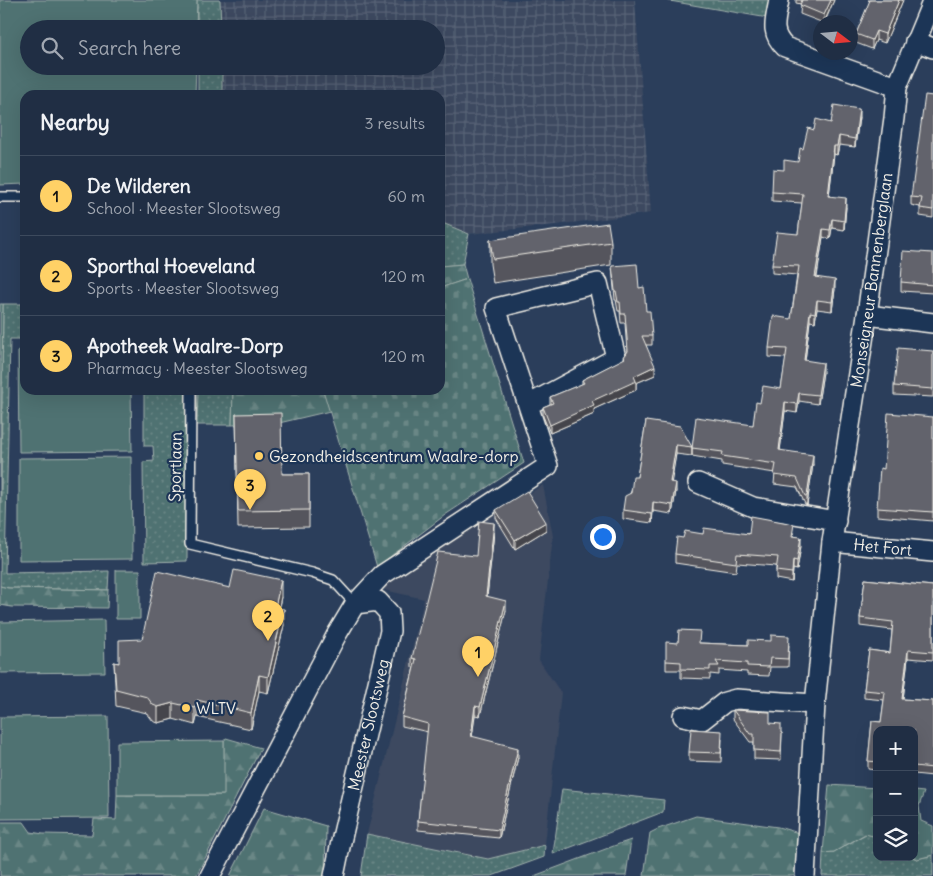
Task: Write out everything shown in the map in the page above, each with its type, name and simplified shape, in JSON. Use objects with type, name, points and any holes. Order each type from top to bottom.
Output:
[{"type":"street","points":[[778,0],[774,31],[778,40],[785,47],[897,87]]},
{"type":"street","name":"Monseigneur Bannenberglaan","points":[[805,876],[815,704],[832,542],[867,315],[897,87],[933,0]]},
{"type":"street","points":[[915,41],[933,48]]},
{"type":"street","points":[[210,876],[336,634],[355,604],[382,575],[548,466],[496,308],[598,283],[616,358],[528,405]]},
{"type":"street","points":[[867,315],[933,323]]},
{"type":"street","points":[[698,483],[753,507],[836,521]]},
{"type":"street","name":"Het Fort","points":[[832,542],[933,552]]},
{"type":"street","name":"Meester Slootsweg","points":[[334,876],[390,631],[389,613],[378,601],[355,604]]},
{"type":"street","points":[[682,716],[702,720],[724,702],[736,699],[815,704]]},
{"type":"lane","points":[[0,197],[20,197]]},
{"type":"lane","name":"Sportlaan","points":[[191,395],[190,544],[312,573],[333,580],[355,604]]},
{"type":"shaded area","points":[[220,0],[635,0],[651,213],[469,234],[445,224],[445,90],[222,90],[222,75],[445,75],[445,20],[221,20]]},
{"type":"shaded area","points":[[543,485],[553,536],[539,660],[561,693],[545,845],[524,852],[488,859],[367,834],[424,599],[384,590],[386,580]]},
{"type":"green space","points":[[0,0],[197,0],[196,20],[20,20],[20,75],[196,75],[195,90],[20,90],[20,184],[0,185]]},
{"type":"green space","points":[[197,0],[220,0],[221,20],[197,20]]},
{"type":"green space","points":[[664,0],[770,0],[768,18]]},
{"type":"green space","points":[[198,75],[222,75],[222,90],[198,90]]},
{"type":"green space","points":[[445,224],[469,234],[463,264],[445,266]]},
{"type":"green space","points":[[463,264],[467,279],[445,286],[445,266]]},
{"type":"green space","points":[[467,279],[524,463],[445,515],[377,567],[325,395],[445,395],[445,286]]},
{"type":"green space","points":[[0,304],[3,304],[0,532]]},
{"type":"green space","points":[[3,304],[20,304],[20,339],[10,339],[5,573],[109,571],[108,590],[8,588],[0,586]]},
{"type":"green space","points":[[18,350],[20,350],[20,395],[131,395],[132,451],[19,452]]},
{"type":"green space","points":[[144,395],[187,395],[187,561],[144,562],[143,462],[154,461],[153,446],[144,446]]},
{"type":"green space","points":[[198,395],[233,395],[232,425],[197,425]]},
{"type":"green space","points":[[233,395],[325,395],[330,411],[279,423],[232,425]]},
{"type":"green space","points":[[131,457],[132,559],[19,560],[19,458]]},
{"type":"green space","points":[[116,570],[140,570],[140,619],[116,619]]},
{"type":"green space","points":[[0,586],[8,588],[108,590],[107,608],[12,607],[0,605]]},
{"type":"green space","points":[[104,620],[105,672],[0,673],[0,622]]},
{"type":"green space","points":[[108,716],[109,818],[0,819],[0,717]]},
{"type":"green space","points":[[226,738],[261,748],[196,876],[0,876],[0,822],[24,822],[31,832],[43,834],[92,835],[94,819],[116,820],[117,795],[223,795],[224,741]]},
{"type":"green space","points":[[224,741],[224,795],[117,795],[117,742]]},
{"type":"green space","points":[[829,785],[873,788],[873,836],[865,834],[834,852],[823,853]]},
{"type":"green space","points":[[562,789],[664,800],[663,812],[553,854]]},
{"type":"green space","points":[[918,791],[924,792],[919,806],[921,821],[933,826],[933,855],[918,859]]},
{"type":"green space","points":[[264,808],[326,826],[325,876],[230,876]]},
{"type":"green space","points":[[696,816],[778,827],[799,833],[797,876],[644,876],[650,833]]},
{"type":"green space","points":[[367,834],[488,859],[545,845],[544,857],[492,876],[361,876]]},
{"type":"green space","points":[[866,834],[873,836],[873,861],[918,861],[918,859],[933,855],[933,876],[822,876],[823,853],[834,852]]},
{"type":"green space","points":[[631,840],[626,876],[534,876],[619,844]]},
{"type":"building","points":[[802,0],[831,0],[824,15],[800,5]]},
{"type":"building","points":[[870,0],[899,0],[885,34],[876,31],[872,40],[858,35],[858,29]]},
{"type":"building","points":[[925,95],[933,96],[933,210],[920,208],[922,198],[911,197]]},
{"type":"building","points":[[834,105],[859,109],[855,139],[839,136],[837,146],[834,146],[828,196],[846,198],[844,221],[832,219],[830,230],[823,229],[815,277],[835,280],[832,302],[817,300],[815,313],[810,312],[804,360],[823,363],[818,395],[799,393],[797,404],[785,402],[779,450],[813,455],[807,496],[805,496],[797,478],[774,475],[776,464],[722,456],[723,452],[692,448],[696,417],[753,425],[756,402],[760,403],[763,386],[781,389],[787,349],[769,348],[773,316],[791,319],[799,266],[772,265],[777,232],[798,234],[803,194],[772,192],[773,169],[784,170],[784,160],[798,162],[800,148],[803,149],[808,128],[814,130],[816,119],[831,123]]},
{"type":"building","points":[[608,223],[611,242],[493,259],[490,240]]},
{"type":"building","points":[[903,251],[933,253],[933,285],[901,282]]},
{"type":"building","points":[[637,264],[639,288],[644,287],[646,311],[650,311],[652,336],[642,336],[655,366],[634,376],[636,381],[592,401],[594,405],[550,425],[543,407],[553,403],[550,397],[584,383],[582,380],[625,358],[628,351],[625,314],[621,314],[620,302],[618,302],[615,291],[612,266]]},
{"type":"building","points":[[898,348],[933,351],[933,389],[894,386]]},
{"type":"building","name":"Gezondheidscentrum Waalre-dorp","points":[[281,413],[282,474],[309,474],[309,510],[238,511],[236,414]]},
{"type":"building","points":[[888,413],[933,417],[933,512],[877,508],[880,468],[884,469]]},
{"type":"building","points":[[646,421],[680,426],[692,447],[676,445],[670,482],[676,483],[672,505],[653,502],[652,514],[623,510],[625,496],[631,493],[633,477],[637,477]]},
{"type":"building","points":[[527,491],[546,522],[515,540],[496,510]]},
{"type":"building","points":[[751,516],[794,524],[792,536],[801,537],[797,561],[793,560],[792,573],[776,571],[778,557],[737,554],[736,563],[675,554],[677,537],[683,538],[685,531],[703,534],[704,528],[749,534]]},
{"type":"building","points":[[479,521],[494,523],[486,596],[506,601],[480,707],[475,706],[471,736],[518,748],[499,830],[418,821],[428,724],[402,717],[416,659],[412,658],[438,552],[476,556]]},
{"type":"building","points":[[234,570],[281,580],[275,607],[284,609],[268,677],[259,675],[251,713],[197,700],[195,708],[173,703],[158,707],[153,705],[147,697],[116,689],[114,662],[119,663],[119,640],[142,639],[157,571],[230,588]]},
{"type":"building","points":[[865,579],[933,586],[933,652],[908,650],[902,699],[933,701],[933,768],[918,766],[918,726],[873,726],[873,762],[868,761],[872,721],[881,722],[885,692],[864,690],[869,650],[890,653],[893,622],[860,618]]},
{"type":"building","points":[[679,630],[700,631],[699,643],[748,645],[748,640],[771,641],[771,635],[789,636],[788,659],[770,658],[769,667],[716,661],[719,666],[710,666],[710,670],[681,669],[681,662],[666,661],[666,642],[678,643]]},
{"type":"building","points":[[733,710],[770,712],[770,723],[781,724],[781,752],[754,750],[754,734],[750,734]]},
{"type":"building","points":[[691,729],[722,731],[721,753],[689,752]]},
{"type":"place","name":"Gezondheidscentrum Waalre-dorp","points":[[259,456]]},
{"type":"place","name":"Apotheek Waalre-Dorp","points":[[250,510]]},
{"type":"place","name":"Sporthal Hoeveland","points":[[268,641]]},
{"type":"place","name":"De Wilderen","points":[[478,677]]},
{"type":"place","name":"WLTV","points":[[186,708]]}]
